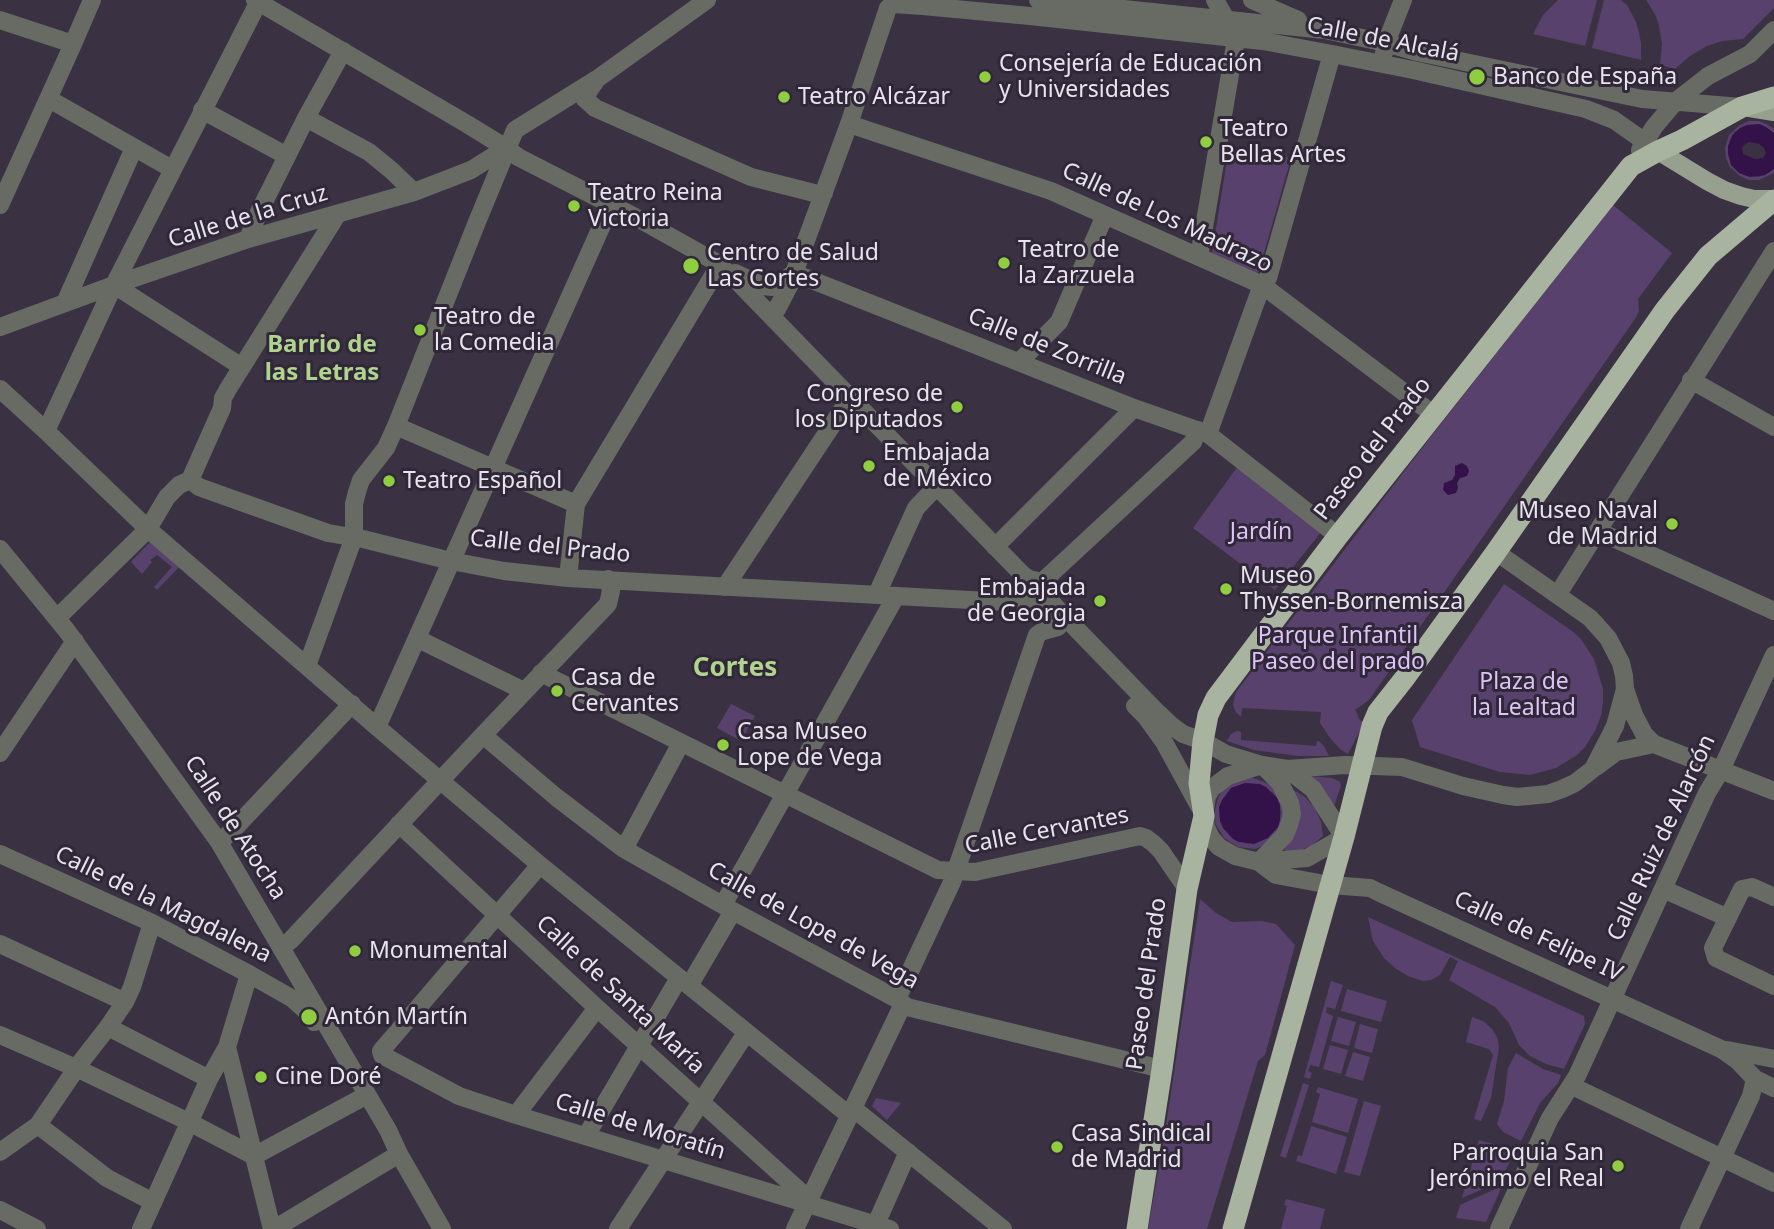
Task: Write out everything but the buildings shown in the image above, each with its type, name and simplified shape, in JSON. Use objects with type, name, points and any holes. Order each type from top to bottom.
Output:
[{"type":"highway","name":"Paseo del Prado","points":[[1137,1229],[1186,889],[1204,816],[1199,783],[1203,741],[1209,715],[1222,689],[1338,536],[1631,166],[1651,146],[1682,140],[1742,107],[1774,97]]},
{"type":"highway","points":[[1233,1229],[1378,712],[1496,552],[1665,310],[1699,266],[1774,199]]},
{"type":"main road","points":[[1742,107],[1774,112]]},
{"type":"main road","points":[[1651,146],[1724,190],[1754,199],[1774,199]]},
{"type":"street","points":[[0,205],[92,0]]},
{"type":"street","points":[[307,666],[354,537],[354,504],[361,480],[386,448],[396,426],[515,130],[597,79],[707,0]]},
{"type":"street","name":"Calle de Alcalá","points":[[1038,0],[1325,30],[1642,99],[1742,107]]},
{"type":"street","points":[[1169,13],[1179,10],[1189,0]]},
{"type":"street","points":[[1199,257],[1236,39],[1215,0]]},
{"type":"street","points":[[1252,0],[1325,30]]},
{"type":"street","points":[[1382,64],[1386,43],[1403,0]]},
{"type":"street","points":[[46,430],[114,285],[256,1],[518,157],[699,252],[719,266],[736,279],[1023,575],[1042,582]]},
{"type":"street","name":"Calle de Alcalá","points":[[885,8],[893,4],[923,6],[1263,41],[1586,109],[1615,120],[1651,146]]},
{"type":"street","points":[[766,310],[778,309],[794,273],[849,124],[885,8]]},
{"type":"street","points":[[3,25],[74,44]]},
{"type":"street","points":[[1651,146],[1676,101],[1708,76],[1750,54],[1774,30]]},
{"type":"street","points":[[248,239],[306,118],[343,51]]},
{"type":"street","points":[[1287,769],[1313,789],[1344,837],[1307,858],[1259,862],[1235,856],[1219,847],[1211,838],[1204,816],[1164,742],[1146,717],[1060,621],[1044,594],[1042,582],[1203,432],[1262,285],[1268,278],[1332,54]]},
{"type":"street","points":[[597,79],[584,98],[595,108],[751,177],[818,194],[824,193]]},
{"type":"street","points":[[49,99],[172,169]]},
{"type":"street","points":[[202,110],[288,156]]},
{"type":"street","points":[[306,118],[369,152],[414,192]]},
{"type":"street","name":"Calle de Los Madrazo","points":[[849,124],[1051,191],[1262,285],[1434,415]]},
{"type":"street","points":[[65,303],[134,148]]},
{"type":"street","name":"Calle de la Cruz","points":[[0,327],[248,239],[414,192],[471,170],[506,148]]},
{"type":"street","points":[[377,727],[611,205]]},
{"type":"street","points":[[57,618],[148,529],[167,497],[179,485],[190,480],[222,408],[223,398],[337,215]]},
{"type":"street","points":[[1019,362],[1059,322],[1105,215]]},
{"type":"street","points":[[1558,594],[1774,251]]},
{"type":"street","points":[[719,266],[763,286],[772,287],[794,273]]},
{"type":"street","points":[[568,578],[576,504],[719,266]]},
{"type":"street","name":"Calle de Zorrilla","points":[[794,273],[1134,408],[1203,432],[1338,536]]},
{"type":"street","points":[[114,285],[242,367]]},
{"type":"street","points":[[1691,380],[1774,427]]},
{"type":"street","points":[[0,389],[148,529],[540,865],[746,1033],[908,1152],[1003,1229]]},
{"type":"street","points":[[725,587],[850,398]]},
{"type":"street","points":[[995,547],[1134,408]]},
{"type":"street","points":[[396,426],[576,504]]},
{"type":"street","name":"Calle del Prado","points":[[190,480],[199,487],[328,533],[504,571],[568,578],[1027,603],[1049,606],[1060,621]]},
{"type":"street","points":[[877,594],[916,508],[937,486]]},
{"type":"street","points":[[1598,531],[1774,611]]},
{"type":"street","name":"Calle de Atocha","points":[[0,550],[75,641],[219,842],[351,1067],[363,1097]]},
{"type":"street","points":[[1496,552],[1590,618],[1608,638],[1621,663],[1625,689],[1634,715],[1644,734],[1654,744],[1774,791]]},
{"type":"street","points":[[795,1229],[852,1112],[955,872],[1037,635],[1027,603],[1023,575]]},
{"type":"street","points":[[281,948],[608,604],[611,592],[608,579]]},
{"type":"street","points":[[586,1136],[639,1046],[684,982],[728,908],[785,795],[896,596]]},
{"type":"street","points":[[1060,621],[1170,725],[1226,754],[1262,765],[1287,769],[1346,765],[1402,767],[1463,786],[1517,797],[1548,794],[1562,789],[1575,783],[1616,752],[1654,744]]},
{"type":"street","points":[[1037,635],[1060,621]]},
{"type":"street","points":[[418,639],[524,691]]},
{"type":"street","points":[[0,753],[75,641]]},
{"type":"street","name":"Calle Ruiz de Alarcón","points":[[1499,1229],[1550,1118],[1572,1086],[1707,793],[1721,770],[1774,655]]},
{"type":"street","name":"Calle Cervantes","points":[[541,673],[939,870],[975,872],[1140,836],[1161,851],[1186,889]]},
{"type":"street","points":[[1593,769],[1615,726],[1625,689]]},
{"type":"street","points":[[219,842],[352,705]]},
{"type":"street","name":"Calle de Lope de Vega","points":[[482,735],[624,849],[912,1009],[1162,1069]]},
{"type":"street","points":[[624,849],[681,743]]},
{"type":"street","points":[[1204,816],[1212,788],[1228,776],[1262,765]]},
{"type":"street","points":[[1259,862],[1285,835],[1292,814],[1290,803],[1280,783],[1262,765]]},
{"type":"street","name":"Calle de Santa María","points":[[399,824],[804,1195],[807,1203]]},
{"type":"street","name":"Calle de la Magdalena","points":[[0,854],[152,923],[289,996],[301,1006]]},
{"type":"street","name":"Calle de Felipe IV","points":[[1259,862],[1276,875],[1330,885],[1370,888],[1721,1049],[1738,1061],[1755,1079],[1774,1088]]},
{"type":"street","points":[[351,1067],[382,1054],[381,1051],[540,865]]},
{"type":"street","points":[[1774,897],[1752,887],[1742,890],[1713,948],[1716,958],[1774,986]]},
{"type":"street","points":[[1663,889],[1728,918]]},
{"type":"street","points":[[0,1152],[38,1125],[125,1002],[152,923]]},
{"type":"street","points":[[0,944],[125,1002]]},
{"type":"street","points":[[141,1229],[209,1079],[227,1047],[249,974]]},
{"type":"street","name":"Calle de Atocha","points":[[301,1006],[388,1130],[442,1229]]},
{"type":"street","points":[[516,1115],[597,1008]]},
{"type":"street","points":[[108,1027],[209,1079]]},
{"type":"street","points":[[618,1229],[746,1033]]},
{"type":"street","points":[[0,1035],[76,1068],[254,1156]]},
{"type":"street","points":[[227,1047],[273,1229],[399,1154]]},
{"type":"street","name":"Calle de Felipe IV","points":[[1721,1049],[1771,1053]]},
{"type":"street","name":"Calle de Moratín","points":[[382,1054],[459,1096],[883,1227]]},
{"type":"street","points":[[1689,1229],[1751,1096],[1755,1079]]},
{"type":"street","points":[[1572,1086],[1774,1183]]},
{"type":"street","points":[[254,1156],[363,1097]]},
{"type":"street","points":[[38,1125],[107,1178],[153,1202]]},
{"type":"street","points":[[883,1227],[908,1152]]},
{"type":"street","points":[[0,1210],[37,1229]]},
{"type":"green space","points":[[1558,0],[1597,0],[1585,46],[1533,34],[1543,15]]},
{"type":"green space","points":[[1604,0],[1621,0],[1627,5],[1639,33],[1641,60],[1592,48]]},
{"type":"green space","points":[[1646,0],[1774,0],[1774,8],[1743,39],[1707,46],[1675,69],[1660,65],[1662,44],[1659,26]]},
{"type":"green space","points":[[1749,121],[1759,121],[1774,129],[1774,133],[1762,125],[1747,125],[1734,132],[1729,142],[1743,175],[1758,177],[1774,169],[1774,173],[1759,180],[1740,176],[1730,167],[1726,158],[1725,148],[1729,135]]},
{"type":"green space","points":[[1241,150],[1252,151],[1250,161],[1272,165],[1274,155],[1291,158],[1258,274],[1212,253],[1228,154],[1240,156]]},
{"type":"green space","name":"Parque Infantil Paseo del prado","points":[[1613,205],[1672,253],[1638,299],[1639,311],[1635,319],[1369,700],[1355,710],[1364,723],[1348,754],[1330,738],[1320,723],[1321,712],[1242,708],[1241,717],[1233,704],[1236,692],[1429,439]]},
{"type":"green space","name":"Jardín","points":[[1238,466],[1321,532],[1275,590],[1193,528]]},
{"type":"green space","points":[[150,542],[179,567],[157,590],[154,587],[172,567],[157,555],[150,560],[152,562],[142,574],[131,562]]},
{"type":"green space","name":"Plaza de la Lealtad","points":[[1504,584],[1581,639],[1594,659],[1603,689],[1601,716],[1585,747],[1556,768],[1530,775],[1500,772],[1420,747],[1412,720]]},
{"type":"green space","points":[[731,704],[755,716],[741,741],[717,728]]},
{"type":"green space","points":[[1241,732],[1241,740],[1316,746],[1319,741],[1329,756],[1298,756],[1254,750],[1227,741],[1231,734]]},
{"type":"green space","points":[[1309,776],[1332,778],[1340,782],[1334,806],[1327,794]]},
{"type":"green space","points":[[1244,778],[1253,778],[1276,789],[1284,804],[1282,829],[1263,846],[1255,849],[1238,847],[1224,838],[1215,823],[1218,798],[1229,785]],"holes":[[[1272,792],[1281,812],[1273,833],[1219,814]]]},
{"type":"green space","points":[[1292,789],[1305,797],[1315,808],[1323,836],[1311,846],[1287,852],[1284,850],[1292,839]]},
{"type":"green space","points":[[1200,899],[1232,922],[1262,921],[1276,924],[1295,945],[1265,1055],[1258,1061],[1207,1229],[1148,1229],[1164,1139]]},
{"type":"green space","points":[[1368,917],[1584,1016],[1585,1024],[1564,1069],[1530,1056],[1519,1045],[1509,1023],[1495,1007],[1449,980],[1458,961],[1450,957],[1440,975],[1423,981],[1395,968],[1384,958],[1373,941]]},
{"type":"green space","points":[[1331,981],[1343,985],[1335,1009],[1327,1007],[1326,1013],[1333,1016],[1319,1067],[1310,1065],[1310,1079],[1304,1077]]},
{"type":"green space","points":[[1347,989],[1387,1001],[1381,1022],[1341,1011]]},
{"type":"green space","points":[[1338,1017],[1356,1022],[1349,1046],[1331,1041]]},
{"type":"green space","points":[[1472,1017],[1483,1021],[1492,1029],[1499,1047],[1491,1098],[1481,1121],[1474,1119],[1493,1055],[1489,1049],[1466,1042]]},
{"type":"green space","points":[[1360,1024],[1378,1029],[1372,1053],[1354,1048]]},
{"type":"green space","points":[[1330,1045],[1348,1050],[1341,1074],[1323,1069]]},
{"type":"green space","points":[[1353,1052],[1370,1057],[1363,1081],[1345,1076]]},
{"type":"green space","points":[[1516,1053],[1543,1069],[1561,1075],[1558,1083],[1540,1103],[1521,1141],[1503,1132],[1497,1124],[1504,1101],[1508,1068]]},
{"type":"green space","points":[[1303,1083],[1309,1085],[1286,1158],[1280,1156]]},
{"type":"green space","points":[[1318,1087],[1358,1099],[1348,1133],[1312,1122],[1320,1094],[1316,1092]]},
{"type":"green space","points":[[876,1098],[901,1103],[887,1120],[872,1106]]},
{"type":"green space","points":[[1364,1101],[1381,1106],[1360,1176],[1344,1172]]},
{"type":"green space","points":[[1311,1126],[1347,1137],[1336,1174],[1296,1161],[1298,1155],[1302,1156]]},
{"type":"green space","points":[[1479,1140],[1515,1150],[1501,1181],[1462,1198]]},
{"type":"green space","points":[[1502,1186],[1486,1222],[1456,1218],[1460,1205]]},
{"type":"green space","points":[[1286,1199],[1325,1209],[1320,1229],[1281,1229],[1287,1206],[1284,1205]]},
{"type":"shaded area","points":[[1759,124],[1774,133],[1774,169],[1765,175],[1750,177],[1739,173],[1731,165],[1728,146],[1732,136],[1747,125]],"holes":[[[1749,142],[1759,144],[1766,153],[1763,158],[1755,159],[1743,154],[1744,145]]]},
{"type":"shaded area","points":[[1462,463],[1469,471],[1467,476],[1460,478],[1456,493],[1448,495],[1443,490],[1444,483],[1452,480],[1455,466]]},
{"type":"shaded area","points":[[1245,783],[1266,787],[1280,805],[1278,827],[1268,838],[1254,844],[1233,839],[1220,821],[1219,807],[1222,800],[1231,788]]},
{"type":"place","name":"Consejería de Educación y Universidades","points":[[985,77]]},
{"type":"place","name":"Banco de España","points":[[1477,77]]},
{"type":"place","name":"Teatro Alcázar","points":[[784,97]]},
{"type":"place","name":"Teatro Bellas Artes","points":[[1206,142]]},
{"type":"place","name":"Teatro Reina Victoria","points":[[574,206]]},
{"type":"place","name":"Teatro de la Zarzuela","points":[[1004,263]]},
{"type":"place","name":"Centro de Salud Las Cortes","points":[[691,266]]},
{"type":"place","name":"Teatro de la Comedia","points":[[420,330]]},
{"type":"place","name":"Congreso de los Diputados","points":[[957,407]]},
{"type":"place","name":"Embajada de México","points":[[869,466]]},
{"type":"place","name":"Teatro Español","points":[[389,481]]},
{"type":"place","name":"Museo Naval de Madrid","points":[[1672,524]]},
{"type":"place","name":"Museo Thyssen-Bornemisza","points":[[1226,589]]},
{"type":"place","name":"Embajada de Georgia","points":[[1100,601]]},
{"type":"place","name":"Casa de Cervantes","points":[[557,691]]},
{"type":"place","name":"Casa Museo Lope de Vega","points":[[723,745]]},
{"type":"place","name":"Monumental","points":[[355,951]]},
{"type":"place","name":"Antón Martín","points":[[309,1017]]},
{"type":"place","name":"Cine Doré","points":[[261,1077]]},
{"type":"place","name":"Casa Sindical de Madrid","points":[[1057,1147]]},
{"type":"place","name":"Parroquia San Jerónimo el Real","points":[[1618,1166]]},
{"type":"district","name":"Barrio de las Letras","points":[[322,359]]},
{"type":"district","name":"Cortes","points":[[735,669]]}]
